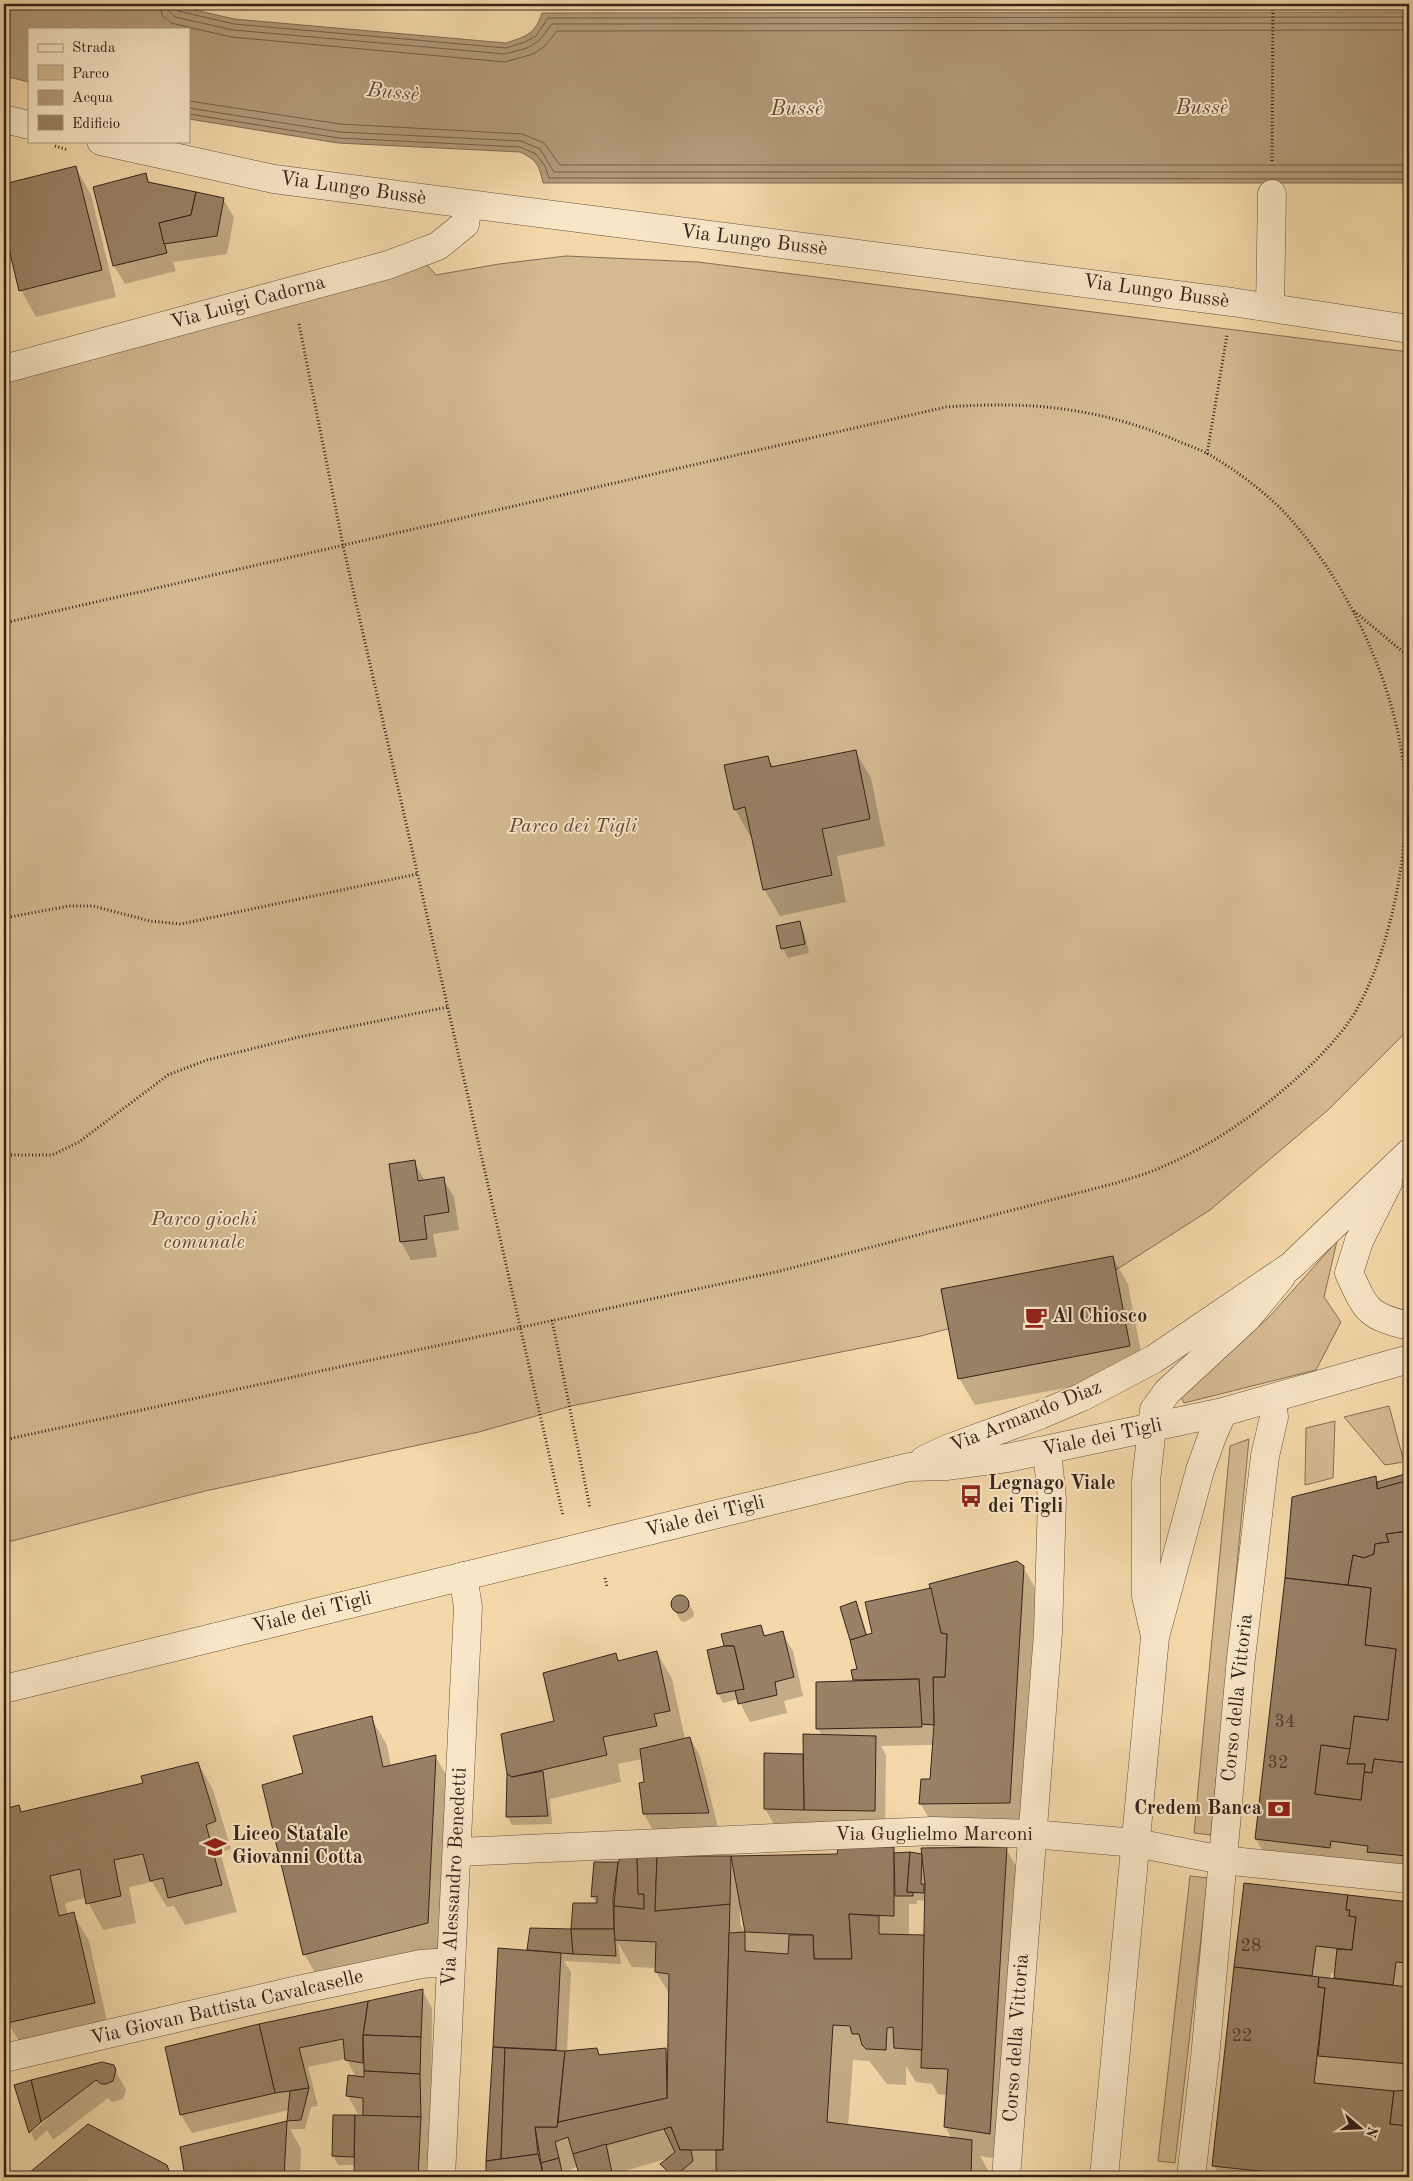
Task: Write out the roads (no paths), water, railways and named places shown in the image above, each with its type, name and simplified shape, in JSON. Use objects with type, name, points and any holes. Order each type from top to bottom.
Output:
[{"type":"street","points":[[4,119],[28,125]]},
{"type":"street","name":"Via Lungo Bussè","points":[[107,142],[274,179],[1270,307],[1409,329]]},
{"type":"street","points":[[1270,307],[1272,194]]},
{"type":"street","name":"Via Luigi Cadorna","points":[[4,369],[388,266],[438,246],[465,224],[468,205]]},
{"type":"street","points":[[1402,1160],[1359,1241],[1349,1273],[1364,1306],[1370,1312],[1382,1318],[1409,1326]]},
{"type":"street","name":"Via Armando Diaz","points":[[1152,1427],[1154,1410],[1167,1392],[1247,1318],[1291,1266],[1402,1160]]},
{"type":"street","name":"Via Armando Diaz","points":[[909,1467],[947,1449],[1082,1398],[1154,1359],[1291,1266]]},
{"type":"street","name":"Viale dei Tigli","points":[[4,1689],[909,1467],[946,1466],[1047,1450],[1223,1412],[1409,1359]]},
{"type":"street","name":"Corso della Vittoria","points":[[1191,2177],[1205,2058],[1242,1648],[1265,1456],[1274,1417],[1272,1399]]},
{"type":"street","points":[[1104,2177],[1155,1637],[1200,1470],[1223,1412]]},
{"type":"street","points":[[1152,1427],[1146,1481],[1146,1596],[1155,1637]]},
{"type":"street","name":"Corso della Vittoria","points":[[1006,2177],[1048,1633],[1052,1499],[1047,1450]]},
{"type":"street","name":"Via Alessandro Benedetti","points":[[441,2177],[468,1606],[463,1576]]},
{"type":"street","name":"Via Guglielmo Marconi","points":[[456,1852],[933,1831],[1032,1834],[1136,1843],[1222,1860],[1409,1879]]},
{"type":"street","name":"Via Giovan Battista Cavalcaselle","points":[[4,2058],[298,1990],[421,1964],[451,1962]]},
{"type":"water","name":"Bussè","points":[[4,4],[169,4],[234,19],[506,43],[520,38],[533,30],[542,13],[1409,12],[1409,183],[543,183],[534,161],[520,152],[338,143],[190,119],[190,28],[28,28],[28,82],[4,76]]},
{"type":"place","name":"Al Chiosco","points":[[1036,1317]]},
{"type":"place","name":"Legnago Viale dei Tigli","points":[[971,1496]]},
{"type":"place","name":"Credem Banca","points":[[1279,1809]]},
{"type":"place","name":"Liceo Statale Giovanni Cotta","points":[[215,1847]]},
{"type":"park label","name":"Parco dei Tigli","points":[[573,827]]},
{"type":"park label","name":"Parco giochi comunale","points":[[204,1232]]}]
